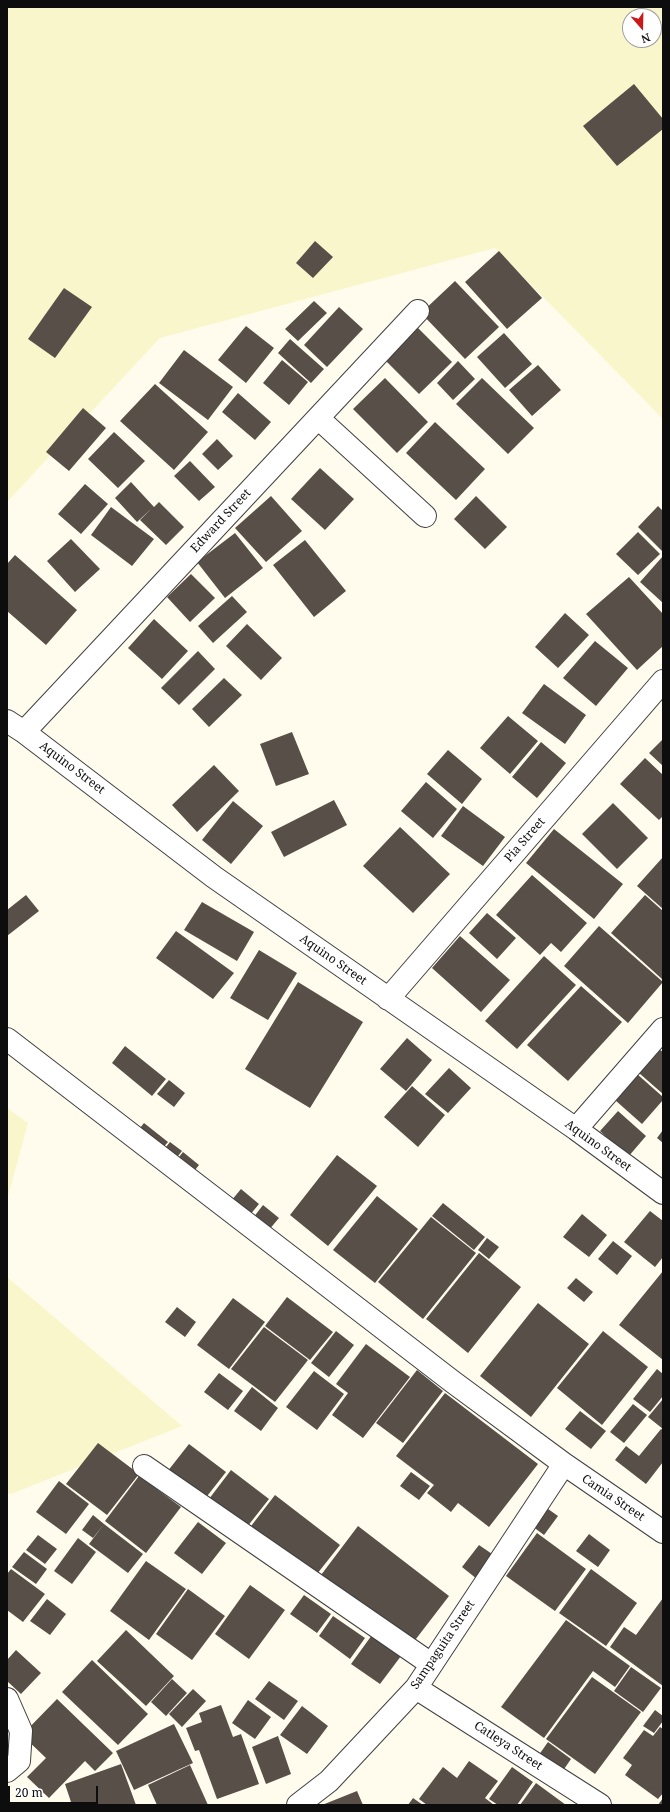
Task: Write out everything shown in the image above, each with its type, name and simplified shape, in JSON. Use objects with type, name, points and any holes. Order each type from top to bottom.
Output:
[{"type":"street","name":"Edward Street","points":[[16,727],[318,418],[418,311]]},
{"type":"street","points":[[318,418],[425,516]]},
{"type":"street","name":"Pia Street","points":[[388,999],[663,682]]},
{"type":"street","name":"Aquino Street","points":[[16,727],[214,877],[576,1129],[663,1193]]},
{"type":"street","points":[[576,1129],[663,1029]]},
{"type":"street","name":"Camia Street","points":[[7,1038],[447,1377],[564,1464],[663,1532]]},
{"type":"street","name":"Sampaguita Street","points":[[298,1805],[329,1781],[416,1688],[564,1464]]},
{"type":"street","points":[[144,1466],[431,1664]]},
{"type":"street","name":"Catleya Street","points":[[416,1688],[600,1805]]},
{"type":"street","points":[[7,1699],[21,1731],[19,1761],[7,1771]]},
{"type":"shaded area","points":[[7,7],[663,7],[663,419],[495,248],[160,338],[7,502]]},
{"type":"shaded area","points":[[7,1108],[28,1123],[7,1200]]},
{"type":"shaded area","points":[[7,1277],[182,1426],[11,1494],[7,1493]]},
{"type":"building","points":[[634,84],[663,119],[663,129],[617,166],[583,126]]},
{"type":"building","points":[[315,241],[333,257],[313,278],[296,263]]},
{"type":"building","points":[[499,251],[542,298],[507,329],[465,282]]},
{"type":"building","points":[[455,281],[499,327],[465,359],[421,313]]},
{"type":"building","points":[[64,288],[92,307],[55,358],[28,339]]},
{"type":"building","points":[[314,301],[327,313],[298,341],[285,329]]},
{"type":"building","points":[[339,307],[363,329],[327,367],[304,345]]},
{"type":"building","points":[[246,326],[274,348],[246,383],[218,360]]},
{"type":"building","points":[[416,326],[452,362],[419,394],[383,358]]},
{"type":"building","points":[[504,333],[532,364],[505,388],[477,357]]},
{"type":"building","points":[[290,339],[324,369],[311,383],[278,353]]},
{"type":"building","points":[[184,350],[233,387],[208,420],[159,383]]},
{"type":"building","points":[[282,360],[308,382],[289,405],[263,383]]},
{"type":"building","points":[[458,361],[475,379],[453,400],[437,383]]},
{"type":"building","points":[[538,365],[561,390],[532,416],[509,390]]},
{"type":"building","points":[[385,378],[428,422],[397,453],[353,409]]},
{"type":"building","points":[[482,378],[534,428],[508,454],[456,404]]},
{"type":"building","points":[[155,384],[208,432],[174,470],[120,421]]},
{"type":"building","points":[[238,393],[271,422],[255,440],[222,412]]},
{"type":"building","points":[[83,408],[106,428],[69,471],[46,452]]},
{"type":"building","points":[[435,422],[485,469],[456,500],[406,453]]},
{"type":"building","points":[[114,432],[145,461],[118,488],[88,459]]},
{"type":"building","points":[[217,439],[233,456],[218,470],[202,454]]},
{"type":"building","points":[[190,461],[215,487],[199,501],[174,476]]},
{"type":"building","points":[[320,468],[354,499],[325,530],[291,499]]},
{"type":"building","points":[[131,482],[154,507],[159,502],[184,527],[166,545],[140,520],[151,509],[137,522],[115,498]]},
{"type":"building","points":[[85,484],[108,504],[81,534],[58,514]]},
{"type":"building","points":[[271,496],[302,531],[266,562],[235,528]]},
{"type":"building","points":[[476,496],[507,527],[485,549],[454,519]]},
{"type":"building","points":[[658,506],[663,511],[663,552],[638,527]]},
{"type":"building","points":[[111,507],[154,539],[132,566],[91,535]]},
{"type":"building","points":[[638,532],[660,554],[638,575],[616,554]]},
{"type":"building","points":[[235,533],[263,568],[225,598],[197,562]]},
{"type":"building","points":[[71,539],[100,569],[75,592],[47,561]]},
{"type":"building","points":[[305,540],[346,591],[314,617],[273,565]]},
{"type":"building","points":[[15,555],[77,610],[46,645],[7,611],[7,564]]},
{"type":"building","points":[[663,556],[663,603],[640,582]]},
{"type":"building","points":[[191,574],[215,598],[190,622],[167,597]]},
{"type":"building","points":[[629,577],[663,614],[663,646],[637,670],[586,614]]},
{"type":"building","points":[[232,596],[247,612],[213,643],[198,626]]},
{"type":"building","points":[[565,613],[589,635],[558,668],[535,647]]},
{"type":"building","points":[[154,619],[188,651],[162,679],[128,648]]},
{"type":"building","points":[[247,624],[282,658],[261,680],[226,646]]},
{"type":"building","points":[[595,641],[628,668],[596,706],[563,678]]},
{"type":"building","points":[[198,651],[215,669],[179,705],[161,688]]},
{"type":"building","points":[[224,678],[242,695],[209,727],[192,709]]},
{"type":"building","points":[[544,684],[586,715],[565,744],[522,713]]},
{"type":"building","points":[[508,716],[538,741],[510,774],[480,748]]},
{"type":"building","points":[[292,732],[309,774],[276,786],[260,744]]},
{"type":"building","points":[[663,739],[663,766],[649,753]]},
{"type":"building","points":[[541,742],[566,763],[537,798],[512,777]]},
{"type":"building","points":[[448,750],[482,779],[462,804],[427,774]]},
{"type":"building","points":[[645,758],[663,775],[663,816],[659,820],[620,784]]},
{"type":"building","points":[[214,765],[239,791],[197,832],[172,805]]},
{"type":"building","points":[[426,782],[457,809],[433,838],[401,811]]},
{"type":"building","points":[[334,800],[347,825],[284,857],[271,832]]},
{"type":"building","points":[[233,801],[263,826],[231,864],[202,840]]},
{"type":"building","points":[[613,803],[648,838],[617,869],[582,834]]},
{"type":"building","points":[[463,806],[505,837],[483,866],[441,836]]},
{"type":"building","points":[[400,827],[450,874],[413,913],[363,866]]},
{"type":"building","points":[[554,829],[623,884],[594,919],[526,863]]},
{"type":"building","points":[[663,857],[663,909],[637,886]]},
{"type":"building","points":[[532,875],[587,923],[561,952],[551,943],[540,955],[496,915]]},
{"type":"building","points":[[26,895],[39,911],[7,936],[7,910]]},
{"type":"building","points":[[645,895],[663,911],[662,979],[611,933]]},
{"type":"building","points":[[202,902],[254,932],[237,961],[184,930]]},
{"type":"building","points":[[487,913],[516,938],[497,959],[469,933]]},
{"type":"building","points":[[599,926],[663,982],[628,1023],[564,966]]},
{"type":"building","points":[[176,931],[234,973],[213,999],[156,958]]},
{"type":"building","points":[[460,936],[510,980],[481,1012],[432,968]]},
{"type":"building","points":[[259,950],[297,973],[268,1020],[230,998]]},
{"type":"building","points":[[544,956],[576,985],[517,1049],[485,1021]]},
{"type":"building","points":[[298,982],[363,1022],[310,1108],[245,1069]]},
{"type":"building","points":[[581,986],[622,1022],[568,1081],[527,1045]]},
{"type":"building","points":[[407,1038],[432,1060],[406,1091],[380,1069]]},
{"type":"building","points":[[125,1046],[166,1079],[152,1096],[112,1063]]},
{"type":"building","points":[[660,1050],[663,1052],[663,1094],[639,1073]]},
{"type":"building","points":[[449,1068],[471,1088],[448,1113],[425,1094]]},
{"type":"building","points":[[637,1074],[663,1097],[663,1100],[642,1124],[615,1100]]},
{"type":"building","points":[[169,1080],[185,1093],[174,1107],[157,1094]]},
{"type":"building","points":[[412,1086],[445,1115],[418,1147],[384,1117]]},
{"type":"building","points":[[618,1111],[646,1136],[628,1157],[600,1131]]},
{"type":"building","points":[[144,1123],[168,1142],[159,1152],[136,1133]]},
{"type":"building","points":[[663,1130],[663,1143],[657,1138]]},
{"type":"building","points":[[170,1142],[182,1151],[174,1161],[162,1152]]},
{"type":"building","points":[[183,1152],[199,1165],[191,1175],[175,1162]]},
{"type":"building","points":[[337,1155],[377,1186],[328,1246],[290,1215]]},
{"type":"building","points":[[241,1189],[259,1204],[249,1216],[231,1201]]},
{"type":"building","points":[[377,1196],[418,1229],[375,1283],[333,1250]]},
{"type":"building","points":[[443,1203],[485,1237],[474,1250],[432,1216]]},
{"type":"building","points":[[263,1205],[279,1218],[268,1231],[253,1218]]},
{"type":"building","points":[[650,1211],[663,1221],[663,1257],[655,1267],[624,1242]]},
{"type":"building","points":[[582,1214],[607,1235],[589,1257],[563,1237]]},
{"type":"building","points":[[431,1217],[476,1253],[423,1319],[378,1282]]},
{"type":"building","points":[[487,1238],[499,1247],[489,1259],[478,1250]]},
{"type":"building","points":[[613,1241],[632,1256],[617,1275],[598,1259]]},
{"type":"building","points":[[479,1253],[521,1287],[468,1353],[426,1319]]},
{"type":"building","points":[[663,1271],[663,1360],[619,1325]]},
{"type":"building","points":[[576,1278],[593,1292],[584,1302],[567,1288]]},
{"type":"building","points":[[287,1297],[333,1332],[310,1360],[265,1326]]},
{"type":"building","points":[[233,1298],[265,1322],[229,1369],[197,1345]]},
{"type":"building","points":[[538,1303],[589,1344],[531,1417],[480,1376]]},
{"type":"building","points":[[177,1307],[196,1322],[185,1337],[165,1322]]},
{"type":"building","points":[[264,1327],[308,1360],[275,1402],[231,1369]]},
{"type":"building","points":[[336,1331],[354,1345],[329,1377],[311,1363]]},
{"type":"building","points":[[603,1331],[648,1367],[602,1425],[557,1388]]},
{"type":"building","points":[[366,1344],[410,1377],[363,1438],[332,1415],[348,1393],[336,1384]]},
{"type":"building","points":[[657,1369],[663,1374],[663,1396],[650,1412],[633,1399]]},
{"type":"building","points":[[417,1370],[443,1391],[403,1443],[376,1423]]},
{"type":"building","points":[[314,1371],[344,1394],[317,1430],[286,1407]]},
{"type":"building","points":[[219,1373],[243,1391],[228,1410],[204,1392]]},
{"type":"building","points":[[252,1387],[278,1408],[261,1431],[234,1411]]},
{"type":"building","points":[[445,1393],[538,1464],[489,1527],[458,1503],[451,1512],[427,1493],[434,1485],[396,1456]]},
{"type":"building","points":[[663,1399],[663,1429],[648,1417]]},
{"type":"building","points":[[633,1404],[647,1415],[624,1443],[610,1432]]},
{"type":"building","points":[[580,1411],[606,1431],[591,1449],[565,1429]]},
{"type":"building","points":[[661,1429],[663,1430],[663,1462],[646,1484],[615,1460],[626,1446],[639,1456]]},
{"type":"building","points":[[98,1443],[139,1474],[107,1515],[66,1484]]},
{"type":"building","points":[[189,1444],[226,1472],[204,1500],[167,1472]]},
{"type":"building","points":[[231,1470],[269,1499],[247,1527],[209,1499]]},
{"type":"building","points":[[411,1472],[430,1486],[419,1500],[400,1486]]},
{"type":"building","points":[[139,1476],[181,1507],[146,1553],[105,1521]]},
{"type":"building","points":[[59,1481],[89,1504],[66,1534],[36,1512]]},
{"type":"building","points":[[275,1495],[340,1545],[313,1579],[248,1530]]},
{"type":"building","points":[[541,1504],[558,1516],[544,1535],[528,1523]]},
{"type":"building","points":[[93,1515],[104,1524],[93,1538],[82,1530]]},
{"type":"building","points":[[198,1522],[226,1543],[202,1574],[174,1553]]},
{"type":"building","points":[[104,1524],[143,1554],[128,1573],[89,1544]]},
{"type":"building","points":[[358,1526],[449,1596],[409,1648],[318,1579]]},
{"type":"building","points":[[537,1533],[586,1569],[555,1611],[506,1576]]},
{"type":"building","points":[[589,1534],[610,1550],[598,1567],[576,1551]]},
{"type":"building","points":[[38,1535],[57,1549],[45,1564],[26,1550]]},
{"type":"building","points":[[78,1538],[96,1552],[72,1584],[54,1571]]},
{"type":"building","points":[[479,1545],[495,1556],[477,1579],[462,1567]]},
{"type":"building","points":[[24,1552],[47,1569],[36,1584],[12,1567]]},
{"type":"building","points":[[146,1561],[186,1589],[149,1640],[110,1611]]},
{"type":"building","points":[[11,1569],[45,1594],[23,1622],[7,1610],[7,1574]]},
{"type":"building","points":[[591,1569],[637,1603],[606,1646],[559,1613]]},
{"type":"building","points":[[250,1585],[285,1610],[249,1659],[215,1634]]},
{"type":"building","points":[[188,1589],[225,1616],[192,1660],[156,1634]]},
{"type":"building","points":[[304,1595],[331,1614],[317,1633],[290,1614]]},
{"type":"building","points":[[663,1598],[663,1686],[610,1647],[624,1627],[636,1635]]},
{"type":"building","points":[[47,1599],[66,1614],[50,1635],[30,1621]]},
{"type":"building","points":[[333,1616],[365,1638],[350,1659],[319,1636]]},
{"type":"building","points":[[566,1620],[630,1666],[615,1687],[593,1671],[544,1738],[501,1707]]},
{"type":"building","points":[[126,1630],[174,1676],[146,1706],[97,1661]]},
{"type":"building","points":[[372,1635],[401,1656],[380,1684],[351,1664]]},
{"type":"building","points":[[16,1650],[41,1673],[21,1694],[7,1681],[7,1660]]},
{"type":"building","points":[[92,1660],[148,1714],[118,1745],[62,1692]]},
{"type":"building","points":[[631,1667],[661,1688],[643,1712],[614,1691]]},
{"type":"building","points":[[592,1677],[641,1712],[595,1774],[546,1739]]},
{"type":"building","points":[[172,1679],[187,1693],[166,1716],[151,1702]]},
{"type":"building","points":[[269,1681],[298,1701],[284,1720],[255,1699]]},
{"type":"building","points":[[193,1689],[206,1701],[182,1727],[169,1714]]},
{"type":"building","points":[[57,1699],[113,1753],[95,1771],[85,1761],[49,1798],[27,1777],[46,1758],[22,1735]]},
{"type":"building","points":[[248,1700],[271,1717],[255,1739],[232,1723]]},
{"type":"building","points":[[221,1705],[233,1737],[241,1734],[259,1784],[217,1799],[199,1750],[195,1751],[186,1728],[202,1722],[199,1713]]},
{"type":"building","points":[[302,1706],[328,1726],[307,1754],[280,1735]]},
{"type":"building","points":[[655,1710],[663,1716],[663,1721],[654,1733],[643,1726]]},
{"type":"building","points":[[174,1724],[193,1763],[134,1790],[116,1751]]},
{"type":"building","points":[[660,1727],[663,1729],[663,1793],[658,1799],[625,1775],[632,1765],[623,1758],[644,1730],[653,1736]]},
{"type":"building","points":[[278,1736],[291,1774],[266,1784],[252,1747]]},
{"type":"building","points":[[548,1742],[571,1759],[560,1775],[536,1759]]},
{"type":"building","points":[[469,1761],[498,1781],[485,1798],[494,1805],[427,1805],[419,1799],[443,1767],[457,1778]]},
{"type":"building","points":[[121,1764],[136,1805],[72,1805],[65,1784]]},
{"type":"building","points":[[190,1765],[208,1805],[157,1805],[148,1785]]},
{"type":"building","points":[[512,1767],[533,1782],[517,1805],[498,1805],[489,1799]]},
{"type":"building","points":[[536,1783],[566,1805],[520,1805]]},
{"type":"building","points":[[357,1791],[363,1805],[322,1805]]},
{"type":"building","points":[[413,1798],[423,1805],[408,1805]]},
{"type":"building","points":[[663,1798],[663,1805],[658,1805]]}]
